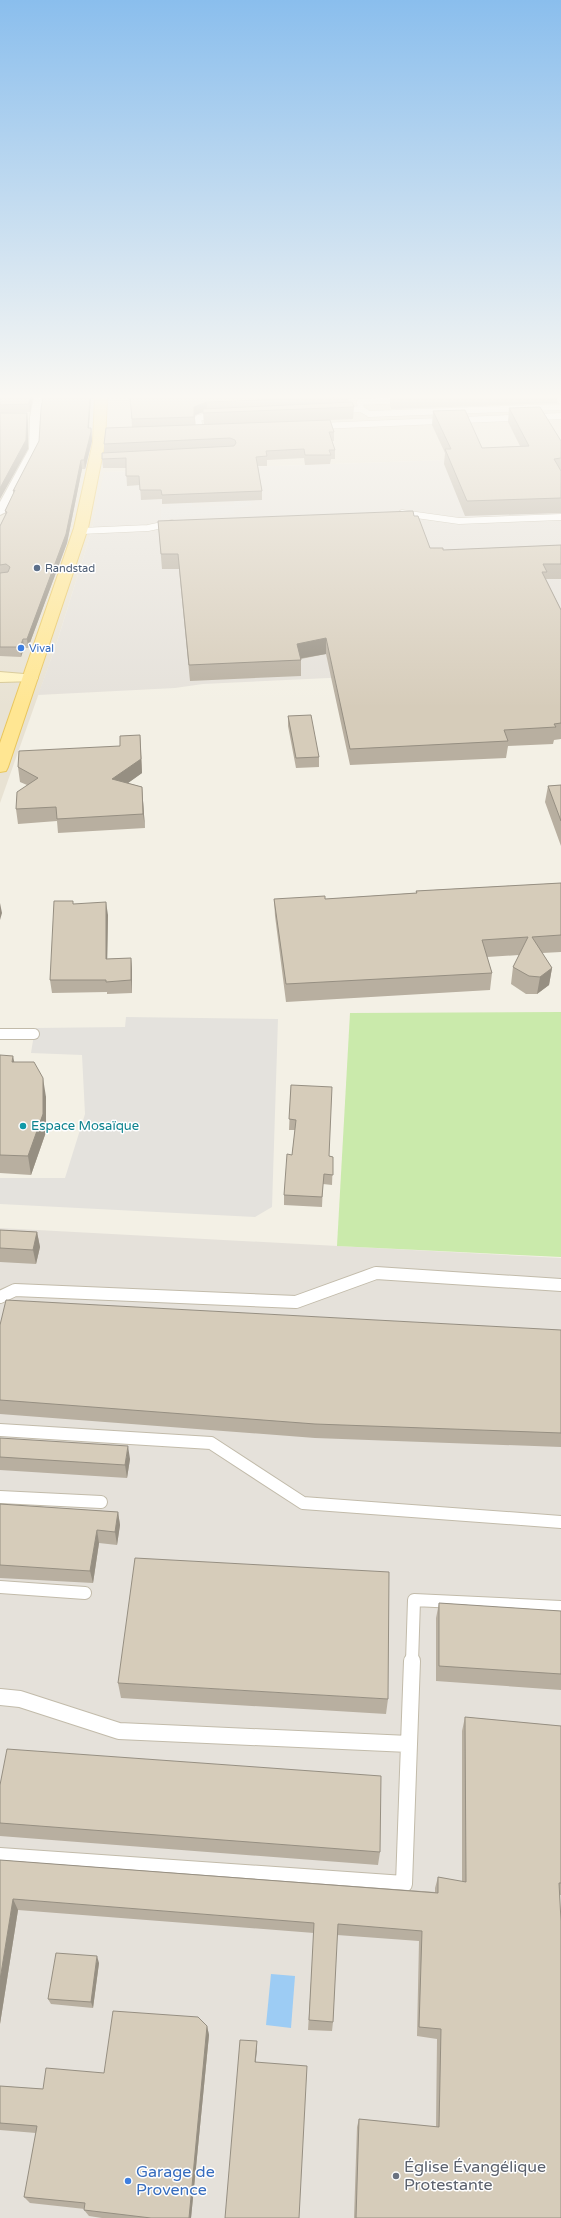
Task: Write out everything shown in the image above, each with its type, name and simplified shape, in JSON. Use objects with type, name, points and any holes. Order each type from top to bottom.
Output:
[{"type":"main road","points":[[0,767],[81,531],[89,501]]},
{"type":"main road","points":[[0,677],[30,678]]},
{"type":"street","points":[[0,512],[6,501]]},
{"type":"lane","points":[[395,513],[460,521],[561,517]]},
{"type":"lane","points":[[81,531],[148,528],[180,522]]},
{"type":"lane","points":[[0,1034],[34,1034]]},
{"type":"lane","points":[[0,1297],[15,1290],[296,1302],[376,1273],[561,1285]]},
{"type":"lane","points":[[0,1430],[211,1443],[303,1504],[561,1522]]},
{"type":"lane","points":[[0,1497],[101,1502]]},
{"type":"lane","points":[[0,1587],[85,1593]]},
{"type":"lane","points":[[0,1856],[404,1884],[414,1600],[561,1607]]},
{"type":"lane","points":[[0,1698],[20,1699],[119,1731],[409,1744]]},
{"type":"shaded area","points":[[0,501],[98,501],[91,533],[56,645],[0,803]]},
{"type":"shaded area","points":[[98,501],[561,501],[561,667],[203,684],[175,688],[38,695],[56,645],[91,533]]},
{"type":"shaded area","points":[[234,501],[251,501],[252,505],[234,510],[234,514],[176,517],[161,520],[161,507],[170,507],[170,504],[192,503],[192,507],[234,505]]},
{"type":"shaded area","points":[[126,1017],[278,1019],[272,1207],[255,1217],[0,1204],[0,1178],[65,1178],[85,1114],[82,1055],[31,1053],[35,1028],[125,1027]]},
{"type":"shaded area","points":[[0,1228],[561,1258],[561,2218],[0,2218]]},
{"type":"green space","points":[[561,1012],[561,1257],[337,1246],[350,1013]]},
{"type":"water","points":[[271,1974],[295,1976],[291,2028],[266,2025]]},
{"type":"building","points":[[10,501],[73,501],[66,534],[27,639],[23,639],[20,647],[0,647],[0,573],[8,572],[10,567],[6,564],[0,565],[0,526],[7,512],[5,511]]},
{"type":"building","points":[[413,511],[414,516],[418,516],[430,548],[443,548],[443,550],[561,545],[561,564],[543,564],[547,572],[542,572],[561,610],[561,723],[554,724],[556,727],[504,730],[508,741],[350,749],[326,638],[297,644],[301,660],[189,665],[178,554],[161,554],[158,521]]},
{"type":"building","points":[[311,715],[319,757],[296,758],[288,716]]},
{"type":"building","points":[[140,735],[141,759],[112,779],[142,787],[143,814],[57,819],[56,807],[16,809],[17,792],[38,778],[18,767],[19,751],[120,746],[120,736]]},
{"type":"building","points":[[561,785],[561,821],[548,786]]},
{"type":"building","points":[[561,883],[561,935],[532,937],[552,968],[540,977],[529,976],[513,967],[528,937],[482,940],[492,973],[286,984],[274,899],[325,896],[325,899],[417,893],[416,891]]},
{"type":"building","points":[[54,901],[73,901],[73,904],[106,902],[106,959],[131,958],[131,980],[106,982],[106,980],[50,980]]},
{"type":"building","name":"Espace Mosaïque","points":[[0,1055],[13,1056],[12,1062],[34,1062],[43,1078],[43,1114],[28,1156],[0,1155]]},
{"type":"building","points":[[291,1085],[332,1087],[329,1156],[333,1157],[333,1175],[324,1174],[322,1197],[284,1195],[287,1154],[292,1155],[296,1120],[289,1119]]},
{"type":"building","points":[[0,1230],[37,1232],[33,1250],[0,1248]]},
{"type":"building","points":[[6,1300],[561,1330],[561,1433],[315,1424],[0,1400],[0,1325]]},
{"type":"building","points":[[0,1438],[128,1446],[125,1465],[0,1457]]},
{"type":"building","points":[[0,1504],[118,1512],[115,1532],[97,1530],[90,1571],[0,1565]]},
{"type":"building","points":[[135,1558],[389,1572],[388,1699],[118,1683]]},
{"type":"building","points":[[439,1603],[561,1611],[561,1674],[439,1666]]},
{"type":"building","points":[[465,1717],[561,1726],[561,1883],[559,1883],[561,1921],[561,2218],[356,2218],[359,2119],[439,2127],[441,2029],[419,2027],[422,1931],[338,1924],[333,2022],[309,2020],[314,1923],[13,1899],[0,1980],[0,1860],[438,1893],[438,1877],[466,1882]]},
{"type":"building","points":[[7,1749],[381,1776],[380,1852],[0,1823],[0,1785]]},
{"type":"building","points":[[56,1953],[97,1956],[91,2002],[48,1999]]},
{"type":"building","points":[[113,2011],[198,2017],[207,2026],[189,2218],[151,2218],[84,2210],[85,2203],[24,2197],[37,2126],[0,2123],[0,2086],[43,2089],[46,2068],[104,2073]]},
{"type":"building","points":[[240,2040],[257,2041],[255,2062],[307,2066],[299,2218],[225,2218]]},
{"type":"place","name":"Randstad","points":[[37,568]]},
{"type":"place","name":"Vival","points":[[21,648]]},
{"type":"place","name":"Espace Mosaïque","points":[[23,1126]]},
{"type":"place","name":"Église Évangélique Protestante","points":[[396,2176]]},
{"type":"place","name":"Garage de Provence","points":[[128,2181]]}]
